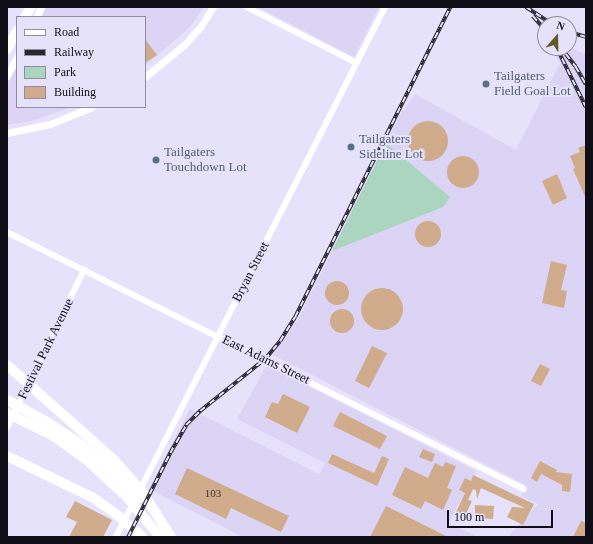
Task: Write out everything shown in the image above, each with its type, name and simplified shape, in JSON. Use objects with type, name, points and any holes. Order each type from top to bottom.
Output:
[{"type":"highway","points":[[26,16],[31,7]]},
{"type":"highway","points":[[7,49],[16,33]]},
{"type":"highway","points":[[7,365],[120,467],[145,497],[170,537]]},
{"type":"highway","points":[[7,400],[58,428],[99,459],[136,495],[170,537]]},
{"type":"highway","points":[[7,413],[52,435],[87,460],[124,494],[160,537]]},
{"type":"highway","points":[[7,456],[92,497],[116,514],[142,537]]},
{"type":"street","points":[[36,16],[41,7]]},
{"type":"street","points":[[146,76],[184,45],[201,26],[213,7]]},
{"type":"street","points":[[247,7],[357,62]]},
{"type":"street","name":"Bryan Street","points":[[116,537],[385,7]]},
{"type":"street","points":[[7,76],[16,58]]},
{"type":"street","points":[[7,133],[50,124],[90,108]]},
{"type":"street","name":"East Adams Street","points":[[7,232],[524,489]]},
{"type":"street","name":"Festival Park Avenue","points":[[7,428],[84,270]]},
{"type":"shaded area","points":[[47,7],[204,7],[189,28],[146,65],[146,16],[42,16]]},
{"type":"shaded area","points":[[258,7],[379,7],[354,57]]},
{"type":"shaded area","points":[[577,50],[586,55],[586,537],[508,537],[538,504],[521,496],[526,485],[273,355],[298,319],[398,118],[415,94],[516,150],[560,63],[556,57],[577,56]]},
{"type":"shaded area","points":[[16,67],[16,108],[69,108],[32,121],[7,125],[7,84]]},
{"type":"shaded area","points":[[267,365],[476,471],[449,523],[478,537],[243,537],[149,489],[190,409],[319,474],[325,463],[237,419]]},
{"type":"green space","points":[[386,143],[450,197],[443,207],[332,251]]},
{"type":"building","points":[[146,40],[157,55],[146,62]]},
{"type":"building","points":[[428,121],[442,127],[448,141],[442,155],[428,161],[414,155],[408,141],[414,127]]},
{"type":"building","points":[[586,145],[586,199],[573,169],[575,168],[570,156],[580,152],[578,148]]},
{"type":"building","points":[[463,156],[472,159],[476,163],[479,172],[476,181],[472,185],[463,188],[454,185],[450,181],[447,172],[450,163],[454,159]]},
{"type":"building","points":[[557,174],[567,198],[553,205],[542,181]]},
{"type":"building","points":[[428,221],[437,225],[441,234],[437,243],[428,247],[419,243],[415,234],[419,225]]},
{"type":"building","points":[[551,261],[567,265],[561,290],[567,291],[564,308],[542,303]]},
{"type":"building","points":[[337,281],[345,285],[349,293],[345,301],[337,305],[329,301],[325,293],[329,285]]},
{"type":"building","points":[[382,288],[397,294],[403,309],[397,324],[382,330],[367,324],[361,309],[367,294]]},
{"type":"building","points":[[342,309],[350,313],[354,321],[350,329],[342,333],[334,329],[330,321],[334,313]]},
{"type":"building","points":[[372,346],[387,353],[369,388],[355,381]]},
{"type":"building","points":[[540,364],[550,369],[541,386],[531,381]]},
{"type":"building","points":[[283,394],[310,407],[297,433],[265,417],[272,402],[278,404]]},
{"type":"building","points":[[340,412],[387,436],[380,449],[333,426]]},
{"type":"building","points":[[423,449],[435,454],[432,462],[419,457]]},
{"type":"building","points":[[332,454],[374,473],[382,456],[389,459],[377,486],[328,463]]},
{"type":"building","points":[[540,461],[557,470],[556,472],[572,474],[570,492],[562,491],[562,485],[541,474],[537,482],[531,478]]},
{"type":"building","points":[[445,462],[456,466],[447,488],[452,490],[443,510],[425,501],[421,509],[392,495],[405,467],[428,478],[435,463],[443,467]]},
{"type":"building","points":[[187,468],[289,516],[281,532],[231,508],[226,519],[175,494]]},
{"type":"building","points":[[473,475],[534,504],[523,525],[507,517],[512,507],[525,508],[481,488],[477,499],[476,490],[473,489],[468,500],[472,501],[465,516],[456,512],[465,493],[459,490],[465,478],[471,481]]},
{"type":"building","points":[[75,501],[112,520],[103,537],[69,537],[77,522],[66,517]]},
{"type":"building","points":[[475,505],[494,506],[493,519],[475,518]]},
{"type":"building","points":[[386,506],[448,537],[370,537]]},
{"type":"building","points":[[581,521],[586,523],[586,537],[573,537]]},
{"type":"railway","points":[[128,537],[170,453],[186,425],[200,411],[265,359],[280,341],[295,317],[450,7]]},
{"type":"railway","points":[[526,7],[540,16]]},
{"type":"railway","points":[[533,16],[537,21]]},
{"type":"railway","points":[[577,34],[586,37]]},
{"type":"railway","points":[[561,56],[586,107]]},
{"type":"railway","points":[[568,56],[586,84]]},
{"type":"place","name":"Tailgaters Field Goal Lot","points":[[486,84]]},
{"type":"place","name":"Tailgaters Sideline Lot","points":[[351,147]]},
{"type":"place","name":"Tailgaters Touchdown Lot","points":[[156,160]]}]
